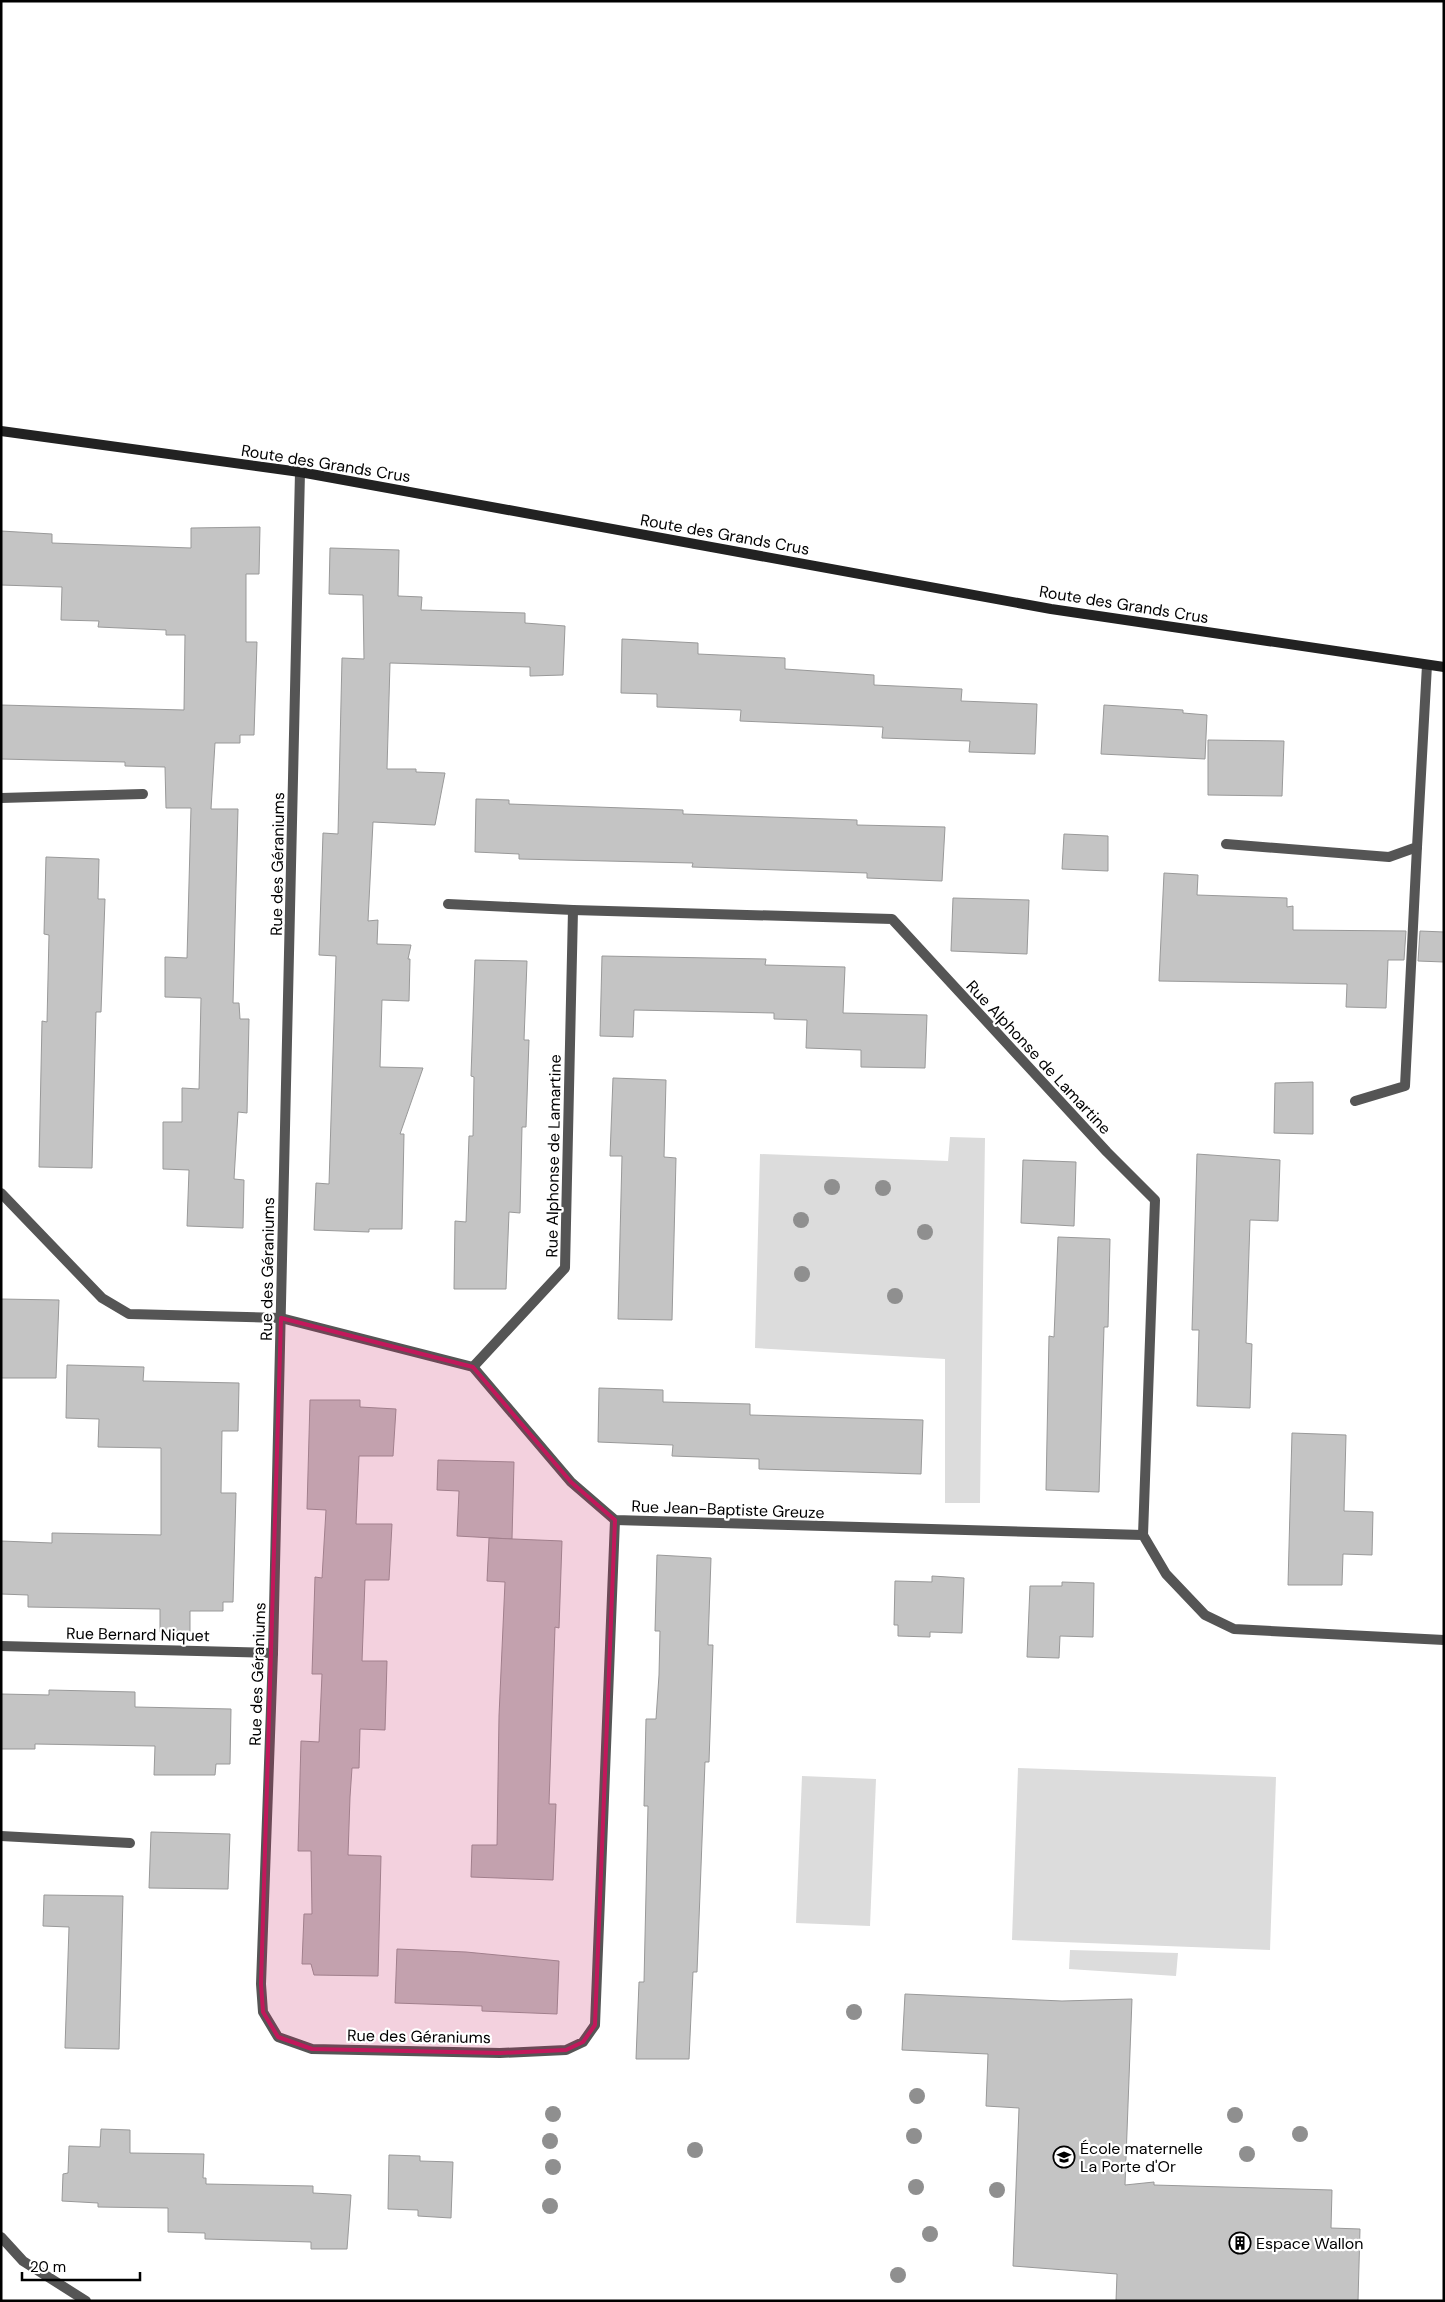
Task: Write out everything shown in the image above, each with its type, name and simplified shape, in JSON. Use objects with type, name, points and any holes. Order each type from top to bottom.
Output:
[{"type":"street","name":"Route des Grands Crus","points":[[1,431],[300,472],[1051,609],[1444,667]]},
{"type":"street","name":"Rue des Géraniums","points":[[300,472],[273,1652],[261,1984],[263,2012],[278,2037],[312,2049],[500,2053],[566,2050],[583,2042],[595,2025],[614,1520]]},
{"type":"street","points":[[1355,1102],[1405,1086],[1427,664]]},
{"type":"street","points":[[1,798],[143,794]]},
{"type":"street","points":[[1226,844],[1389,857],[1417,847]]},
{"type":"street","name":"Rue Alphonse de Lamartine","points":[[448,904],[573,910],[892,919],[1107,1152],[1155,1200],[1143,1535]]},
{"type":"street","name":"Rue Alphonse de Lamartine","points":[[473,1367],[565,1268],[573,910]]},
{"type":"street","points":[[1,1193],[102,1298],[129,1314],[281,1318],[473,1367]]},
{"type":"street","name":"Rue Jean-Baptiste Greuze","points":[[473,1367],[571,1482],[614,1520],[1143,1535]]},
{"type":"street","points":[[1143,1535],[1166,1574],[1205,1615],[1234,1629],[1444,1640]]},
{"type":"street","name":"Rue Bernard Niquet","points":[[1,1646],[273,1652]]},
{"type":"street","points":[[1,1836],[130,1843]]},
{"type":"street","points":[[1,2237],[23,2261],[86,2301]]},
{"type":"highlighted area","points":[[281,1318],[473,1367],[571,1482],[615,1520],[595,2025],[583,2042],[566,2050],[500,2053],[312,2049],[278,2037],[263,2012],[261,1984]]},
{"type":"shaded area","points":[[950,1137],[985,1138],[980,1503],[945,1503],[945,1359],[755,1348],[760,1154],[948,1161]]},
{"type":"shaded area","points":[[1018,1768],[1276,1777],[1270,1950],[1012,1940]]},
{"type":"shaded area","points":[[802,1776],[876,1779],[870,1926],[796,1923]]},
{"type":"shaded area","points":[[1070,1950],[1178,1953],[1176,1976],[1069,1969]]},
{"type":"building","points":[[260,527],[259,574],[246,574],[246,642],[257,642],[254,735],[240,735],[240,743],[215,743],[211,809],[238,809],[233,1003],[239,1003],[240,1019],[249,1019],[247,1113],[238,1112],[234,1179],[244,1180],[243,1228],[187,1226],[189,1170],[163,1169],[163,1122],[182,1122],[182,1088],[199,1089],[201,998],[165,997],[165,957],[187,958],[191,808],[166,808],[165,767],[125,766],[125,762],[1,759],[1,705],[184,710],[185,635],[166,635],[166,630],[98,627],[99,621],[61,620],[62,587],[1,585],[1,531],[52,534],[52,543],[191,548],[191,528]]},
{"type":"building","points":[[330,548],[399,550],[398,596],[422,597],[421,610],[525,613],[525,623],[565,626],[563,675],[530,676],[530,667],[390,663],[387,769],[416,769],[416,772],[445,773],[435,825],[373,822],[368,921],[378,920],[377,944],[411,945],[408,959],[410,959],[409,1001],[382,1000],[380,1067],[423,1068],[400,1134],[404,1134],[402,1229],[369,1229],[369,1232],[314,1230],[316,1183],[329,1184],[336,956],[319,955],[323,833],[338,834],[342,658],[364,659],[363,595],[329,594]]},
{"type":"building","points":[[622,639],[698,643],[698,654],[785,658],[785,669],[874,675],[874,685],[962,689],[961,701],[1037,704],[1035,754],[969,752],[970,741],[882,738],[883,727],[740,721],[741,710],[657,707],[657,694],[621,693]]},
{"type":"building","points":[[1104,705],[1183,710],[1183,713],[1207,715],[1205,759],[1101,754]]},
{"type":"building","points":[[1208,740],[1284,741],[1282,796],[1208,795]]},
{"type":"building","points":[[476,799],[509,800],[509,804],[683,810],[683,814],[857,820],[857,825],[945,827],[942,881],[867,878],[867,873],[692,867],[693,863],[519,859],[519,854],[475,852]]},
{"type":"building","points":[[1064,834],[1108,836],[1108,871],[1062,869]]},
{"type":"building","points":[[46,857],[99,859],[98,899],[105,899],[101,1012],[96,1012],[92,1168],[39,1167],[42,1021],[47,1022],[49,935],[44,934]]},
{"type":"building","points":[[1164,873],[1198,875],[1197,895],[1287,898],[1287,907],[1293,906],[1293,930],[1406,931],[1404,960],[1388,960],[1386,1008],[1346,1007],[1347,984],[1159,981]]},
{"type":"building","points":[[953,898],[1029,900],[1027,954],[951,951]]},
{"type":"building","points":[[1420,931],[1444,932],[1444,962],[1418,961]]},
{"type":"building","points":[[602,956],[766,959],[765,965],[845,967],[843,1013],[927,1015],[925,1068],[861,1067],[861,1050],[806,1048],[807,1020],[774,1019],[774,1013],[634,1010],[633,1037],[600,1036]]},
{"type":"building","points":[[475,960],[527,961],[524,1040],[529,1040],[526,1127],[522,1127],[520,1213],[509,1212],[506,1289],[454,1289],[455,1221],[466,1222],[469,1136],[473,1136],[474,1077],[471,1076]]},
{"type":"building","points":[[613,1078],[666,1080],[664,1157],[676,1158],[672,1320],[618,1319],[622,1156],[610,1156]]},
{"type":"building","points":[[1313,1082],[1313,1134],[1274,1133],[1275,1083]]},
{"type":"building","points":[[1197,1154],[1280,1160],[1278,1221],[1250,1220],[1246,1343],[1252,1344],[1250,1408],[1197,1406],[1199,1330],[1192,1330]]},
{"type":"building","points":[[1023,1160],[1076,1162],[1074,1226],[1021,1223]]},
{"type":"building","points":[[1058,1237],[1110,1239],[1108,1327],[1104,1327],[1099,1492],[1046,1490],[1049,1336],[1054,1337]]},
{"type":"building","points":[[1,1299],[59,1300],[56,1378],[1,1378]]},
{"type":"building","points":[[67,1365],[144,1367],[143,1381],[239,1383],[238,1431],[222,1431],[221,1493],[236,1493],[233,1602],[223,1602],[223,1611],[190,1611],[190,1632],[160,1632],[160,1609],[28,1607],[28,1595],[1,1594],[1,1541],[52,1543],[52,1533],[161,1535],[161,1448],[98,1447],[99,1419],[66,1418]]},
{"type":"building","points":[[599,1388],[663,1390],[663,1402],[750,1404],[750,1415],[923,1420],[921,1474],[759,1469],[759,1459],[672,1456],[673,1445],[598,1442]]},
{"type":"building","points":[[310,1400],[360,1400],[360,1407],[396,1409],[393,1456],[359,1456],[356,1524],[392,1524],[389,1580],[365,1580],[362,1661],[387,1661],[385,1730],[360,1729],[359,1768],[352,1768],[348,1855],[381,1856],[378,1976],[314,1975],[311,1964],[302,1964],[304,1914],[312,1914],[311,1851],[298,1851],[301,1741],[319,1742],[322,1674],[312,1674],[315,1577],[322,1578],[326,1510],[307,1509]]},
{"type":"building","points":[[1292,1433],[1346,1435],[1344,1511],[1373,1512],[1372,1555],[1343,1554],[1342,1585],[1288,1585]]},
{"type":"building","points":[[438,1460],[514,1462],[512,1539],[457,1536],[459,1491],[437,1490]]},
{"type":"building","points":[[489,1538],[562,1541],[559,1628],[555,1627],[549,1804],[556,1804],[553,1880],[471,1877],[472,1845],[497,1845],[499,1716],[505,1582],[487,1581]]},
{"type":"building","points":[[657,1555],[711,1558],[708,1645],[713,1645],[709,1762],[705,1762],[697,1972],[693,1972],[689,2059],[636,2059],[639,1982],[644,1982],[648,1806],[644,1806],[646,1719],[656,1719],[659,1675],[660,1631],[655,1631]]},
{"type":"building","points":[[932,1576],[964,1578],[962,1633],[930,1632],[930,1637],[898,1636],[898,1625],[894,1625],[895,1581],[932,1582]]},
{"type":"building","points":[[1062,1582],[1094,1583],[1093,1637],[1060,1636],[1059,1658],[1027,1657],[1030,1586],[1062,1586]]},
{"type":"building","points":[[49,1690],[135,1692],[135,1707],[231,1709],[230,1764],[216,1764],[215,1775],[154,1775],[155,1746],[35,1744],[35,1749],[1,1749],[1,1694],[49,1695]]},
{"type":"building","points":[[151,1832],[230,1834],[228,1889],[149,1888]]},
{"type":"building","points":[[44,1895],[123,1896],[119,2049],[65,2048],[69,1927],[43,1926]]},
{"type":"building","points":[[397,1949],[466,1952],[559,1961],[557,2014],[482,2011],[482,2006],[395,2003]]},
{"type":"building","points":[[905,1994],[1062,2001],[1132,1999],[1125,2185],[1154,2182],[1154,2185],[1332,2190],[1331,2228],[1360,2229],[1358,2301],[1116,2301],[1117,2274],[1013,2266],[1019,2108],[986,2106],[988,2054],[902,2050]]},
{"type":"building","points":[[101,2129],[130,2130],[130,2153],[204,2154],[203,2178],[206,2178],[206,2184],[313,2186],[313,2193],[351,2195],[347,2249],[311,2249],[311,2242],[205,2239],[205,2233],[168,2232],[168,2208],[98,2207],[98,2203],[62,2201],[63,2174],[68,2173],[69,2146],[100,2147]]},
{"type":"building","points":[[389,2155],[420,2156],[420,2161],[453,2162],[451,2218],[418,2216],[418,2210],[388,2209]]},
{"type":"place","name":"École maternelle La Porte d'Or","points":[[1064,2157]]},
{"type":"place","name":"Espace Wallon","points":[[1240,2243]]}]
